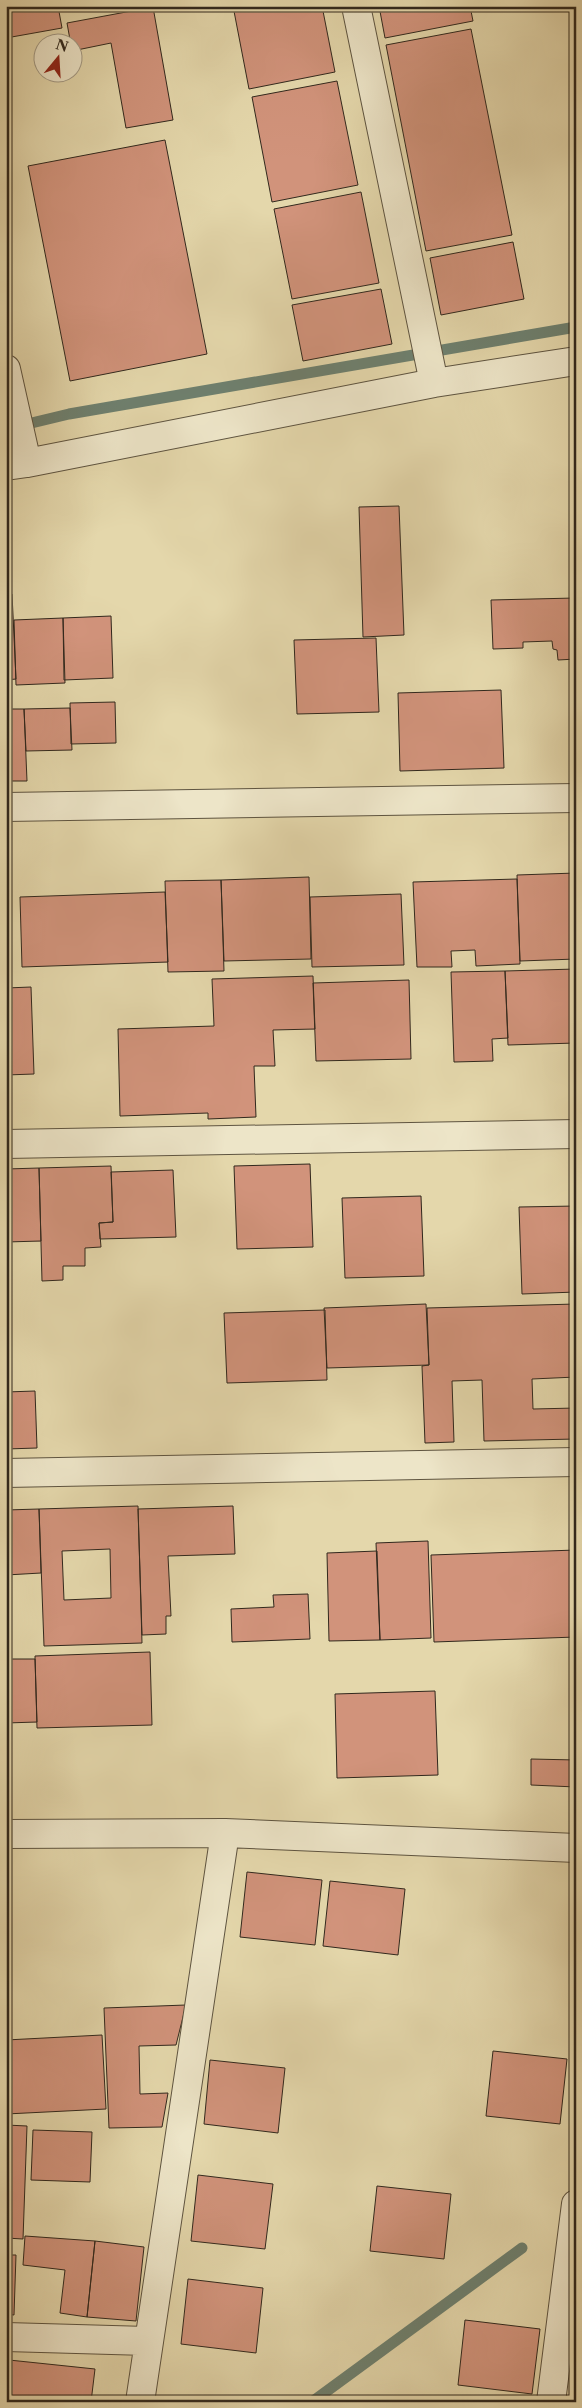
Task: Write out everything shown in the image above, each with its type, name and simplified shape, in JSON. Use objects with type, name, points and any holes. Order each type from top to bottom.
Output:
[{"type":"street","points":[[356,6],[430,364]]},
{"type":"street","points":[[6,369],[15,411],[19,457],[430,364],[576,361]]},
{"type":"street","points":[[6,807],[576,798]]},
{"type":"street","points":[[6,1144],[576,1134]]},
{"type":"street","points":[[6,1473],[576,1462]]},
{"type":"street","points":[[6,1834],[225,1833],[576,1848]]},
{"type":"street","points":[[140,2402],[147,2341],[225,1833]]},
{"type":"street","points":[[551,2402],[576,2204]]},
{"type":"street","points":[[6,2336],[147,2341]]},
{"type":"building","points":[[6,6],[58,6],[62,28],[6,38]]},
{"type":"building","points":[[233,6],[322,6],[335,72],[249,89]]},
{"type":"building","points":[[379,6],[470,6],[473,21],[385,38]]},
{"type":"building","points":[[153,7],[173,120],[126,128],[111,43],[82,49],[82,32],[69,32],[67,23]]},
{"type":"building","points":[[471,29],[512,235],[426,251],[386,45]]},
{"type":"building","points":[[337,81],[358,185],[272,202],[252,97]]},
{"type":"building","points":[[165,140],[207,354],[70,381],[28,166]]},
{"type":"building","points":[[361,192],[379,283],[292,299],[274,209]]},
{"type":"building","points":[[513,242],[524,299],[441,315],[430,258]]},
{"type":"building","points":[[381,289],[392,344],[303,361],[292,305]]},
{"type":"building","points":[[399,506],[404,635],[363,637],[359,507]]},
{"type":"building","points":[[6,594],[12,594],[16,679],[6,680]]},
{"type":"building","points":[[575,598],[576,659],[558,660],[557,650],[553,649],[552,641],[523,642],[523,648],[493,649],[491,600]]},
{"type":"building","points":[[111,616],[113,678],[64,680],[63,618]]},
{"type":"building","points":[[63,618],[65,683],[16,685],[14,620]]},
{"type":"building","points":[[376,638],[379,712],[297,714],[294,640]]},
{"type":"building","points":[[571,681],[576,681],[576,768],[574,768]]},
{"type":"building","points":[[501,690],[504,768],[400,771],[398,693]]},
{"type":"building","points":[[115,702],[116,743],[71,744],[70,703]]},
{"type":"building","points":[[70,708],[72,750],[26,751],[24,709]]},
{"type":"building","points":[[6,709],[24,709],[27,781],[6,781]]},
{"type":"building","points":[[576,873],[576,959],[520,961],[517,875]]},
{"type":"building","points":[[309,877],[311,959],[224,961],[221,880]]},
{"type":"building","points":[[517,879],[520,964],[476,966],[475,950],[451,951],[452,967],[417,967],[413,882]]},
{"type":"building","points":[[221,880],[224,971],[168,972],[165,881]]},
{"type":"building","points":[[165,892],[168,962],[22,967],[20,897]]},
{"type":"building","points":[[401,894],[404,965],[312,967],[310,897]]},
{"type":"building","points":[[576,969],[576,1043],[508,1045],[505,971]]},
{"type":"building","points":[[505,971],[508,1038],[492,1039],[493,1061],[454,1062],[451,972]]},
{"type":"building","points":[[313,976],[315,1029],[273,1030],[275,1066],[254,1066],[256,1117],[208,1119],[208,1113],[120,1116],[118,1029],[214,1026],[212,979]]},
{"type":"building","points":[[409,980],[411,1059],[316,1061],[313,983]]},
{"type":"building","points":[[31,987],[34,1074],[6,1075],[6,988]]},
{"type":"building","points":[[310,1164],[313,1247],[237,1249],[234,1166]]},
{"type":"building","points":[[111,1166],[113,1222],[99,1223],[101,1247],[85,1248],[85,1266],[63,1266],[63,1280],[42,1281],[39,1168]]},
{"type":"building","points":[[39,1168],[41,1241],[6,1242],[6,1169]]},
{"type":"building","points":[[173,1170],[176,1237],[100,1239],[99,1223],[113,1222],[111,1172]]},
{"type":"building","points":[[421,1196],[424,1276],[345,1278],[342,1198]]},
{"type":"building","points":[[576,1206],[576,1292],[522,1294],[519,1207]]},
{"type":"building","points":[[426,1304],[429,1365],[327,1368],[324,1308]]},
{"type":"building","points":[[576,1304],[576,1377],[532,1379],[533,1409],[576,1408],[576,1439],[484,1441],[482,1380],[452,1381],[454,1442],[425,1443],[422,1366],[429,1365],[427,1308]]},
{"type":"building","points":[[325,1310],[327,1380],[227,1383],[224,1313]]},
{"type":"building","points":[[35,1391],[37,1448],[6,1449],[6,1392]]},
{"type":"building","points":[[138,1506],[142,1643],[44,1646],[39,1509]],"holes":[[[110,1549],[111,1598],[64,1600],[62,1551]]]},
{"type":"building","points":[[233,1506],[235,1554],[168,1556],[171,1616],[166,1616],[166,1634],[142,1635],[138,1509]]},
{"type":"building","points":[[39,1509],[41,1573],[6,1575],[6,1510]]},
{"type":"building","points":[[428,1541],[431,1638],[380,1640],[376,1543]]},
{"type":"building","points":[[576,1550],[576,1637],[434,1642],[431,1555]]},
{"type":"building","points":[[377,1551],[380,1640],[329,1641],[327,1553]]},
{"type":"building","points":[[308,1594],[310,1639],[232,1642],[231,1609],[274,1607],[273,1595]]},
{"type":"building","points":[[150,1652],[152,1725],[37,1728],[35,1656]]},
{"type":"building","points":[[6,1659],[35,1659],[37,1722],[6,1723]]},
{"type":"building","points":[[435,1691],[438,1775],[337,1778],[335,1694]]},
{"type":"building","points":[[531,1759],[576,1760],[576,1787],[531,1785]]},
{"type":"building","points":[[247,1872],[322,1880],[315,1945],[240,1937]]},
{"type":"building","points":[[330,1881],[405,1889],[398,1955],[323,1946]]},
{"type":"building","points":[[186,2005],[176,2045],[139,2046],[140,2094],[168,2093],[162,2127],[109,2128],[104,2008]]},
{"type":"building","points":[[102,2035],[106,2109],[6,2114],[6,2040]]},
{"type":"building","points":[[493,2051],[567,2059],[560,2124],[486,2116]]},
{"type":"building","points":[[210,2060],[285,2068],[278,2133],[204,2124]]},
{"type":"building","points":[[6,2125],[27,2126],[23,2239],[6,2238]]},
{"type":"building","points":[[33,2130],[92,2132],[90,2182],[31,2180]]},
{"type":"building","points":[[198,2175],[273,2184],[265,2249],[191,2241]]},
{"type":"building","points":[[377,2186],[451,2194],[444,2259],[370,2251]]},
{"type":"building","points":[[25,2236],[95,2241],[87,2317],[60,2313],[65,2270],[23,2265]]},
{"type":"building","points":[[95,2241],[144,2247],[136,2321],[87,2317]]},
{"type":"building","points":[[6,2255],[16,2255],[14,2315],[6,2314]]},
{"type":"building","points":[[188,2279],[263,2288],[256,2353],[181,2344]]},
{"type":"building","points":[[465,2320],[540,2329],[532,2394],[458,2385]]},
{"type":"building","points":[[9,2360],[95,2369],[91,2402],[6,2402]]},
{"type":"waterway","points":[[19,426],[69,414],[576,327]]},
{"type":"waterway","points":[[312,2402],[522,2248]]}]
